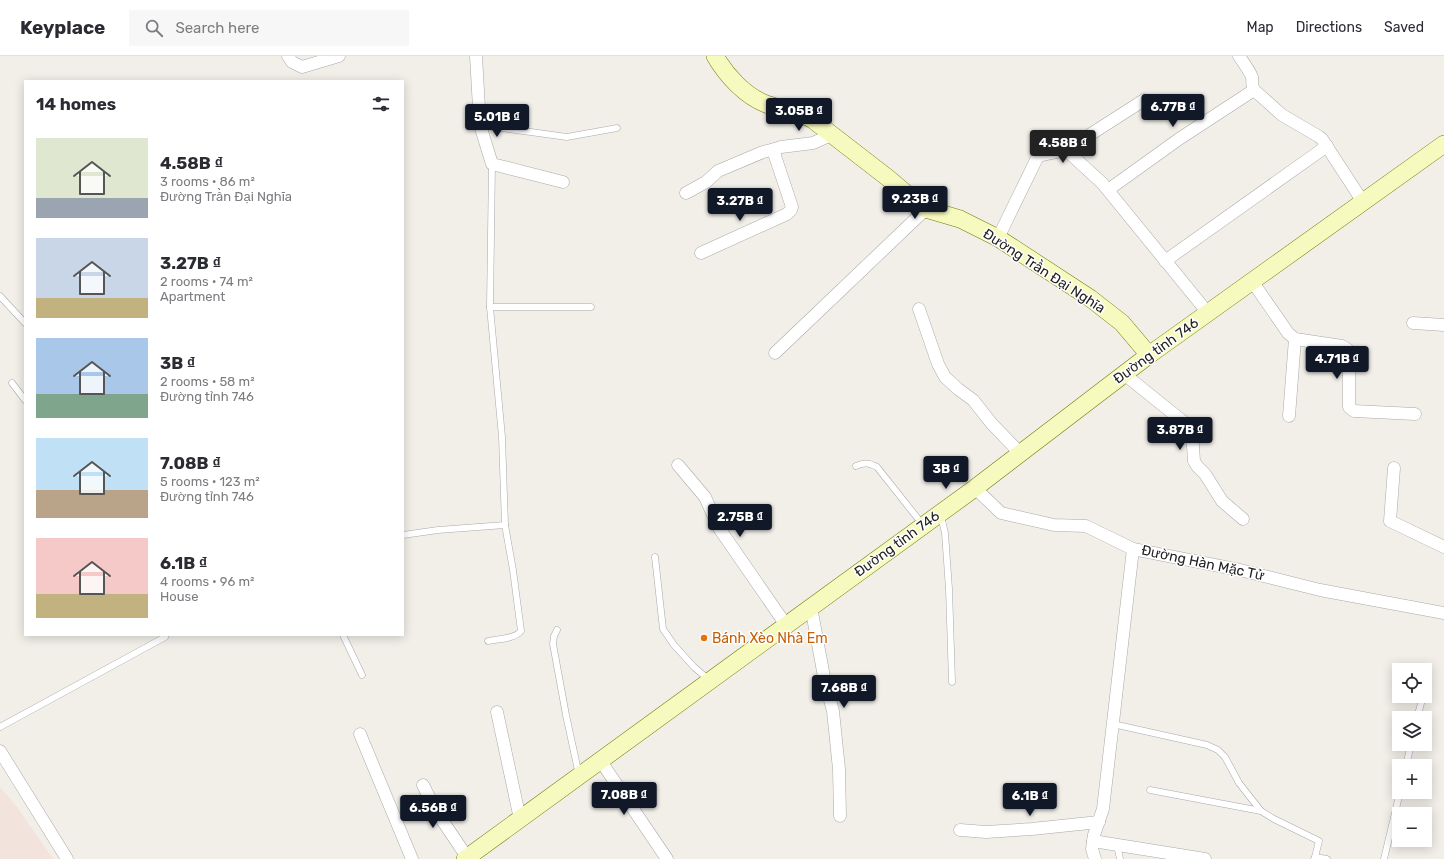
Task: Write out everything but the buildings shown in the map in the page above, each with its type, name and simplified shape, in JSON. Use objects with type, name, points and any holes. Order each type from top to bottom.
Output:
[{"type":"main road","name":"Đường Trần Đại Nghĩa","points":[[715,56],[737,84],[755,98],[766,104],[794,111],[805,116],[888,178],[908,195],[915,204],[926,209],[960,219],[998,238],[1096,302],[1122,323],[1149,355]]},
{"type":"main road","name":"Đường tỉnh 746","points":[[466,858],[974,488],[1149,355],[1444,144]]},
{"type":"street","points":[[288,56],[292,62],[302,67],[339,56]]},
{"type":"street","points":[[476,56],[480,125],[492,164],[563,182]]},
{"type":"street","points":[[1239,56],[1251,75],[1252,87],[1254,90],[1282,115],[1318,136],[1327,146],[1363,202]]},
{"type":"street","points":[[1108,190],[1179,139],[1254,90]]},
{"type":"street","points":[[998,238],[1038,156],[1066,150],[1144,100]]},
{"type":"street","points":[[686,192],[706,182],[718,171],[763,152],[781,147],[813,143],[831,134]]},
{"type":"street","points":[[1165,261],[1327,146]]},
{"type":"street","points":[[702,254],[787,214],[791,210],[792,207],[775,156],[775,149]]},
{"type":"street","points":[[1066,150],[1102,183],[1208,313]]},
{"type":"street","points":[[775,353],[926,209]]},
{"type":"street","points":[[1252,281],[1288,333],[1295,339],[1342,346],[1347,349],[1349,354],[1349,407],[1354,411],[1415,414]]},
{"type":"street","points":[[919,309],[938,364],[945,377],[973,400],[992,424],[1020,453]]},
{"type":"street","points":[[1413,323],[1444,325]]},
{"type":"street","points":[[1289,416],[1295,339]]},
{"type":"street","points":[[1124,374],[1190,427],[1192,432],[1194,461],[1205,474],[1222,501],[1243,519]]},
{"type":"street","points":[[678,465],[706,497],[719,528],[786,625]]},
{"type":"street","points":[[1394,468],[1390,521],[1444,547]]},
{"type":"street","name":"Đường Hàn Mặc Tử","points":[[974,488],[1001,513],[1054,525],[1086,526],[1133,549],[1240,570],[1320,590],[1444,612]]},
{"type":"street","points":[[1095,859],[1092,849],[1103,809],[1133,549]]},
{"type":"street","points":[[811,607],[824,682],[833,711],[839,769],[840,816]]},
{"type":"street","points":[[497,712],[520,819]]},
{"type":"street","points":[[360,734],[412,859]]},
{"type":"street","points":[[0,751],[67,859]]},
{"type":"street","points":[[600,760],[667,859]]},
{"type":"street","points":[[423,785],[436,811],[466,858]]},
{"type":"street","points":[[960,830],[986,832],[1099,822]]},
{"type":"street","points":[[1093,841],[1204,859]]},
{"type":"lane","points":[[480,125],[567,137],[617,128]]},
{"type":"lane","points":[[488,642],[519,634],[521,630],[505,525],[502,437],[490,307],[492,164]]},
{"type":"lane","points":[[0,296],[24,322]]},
{"type":"lane","points":[[490,307],[591,308]]},
{"type":"lane","points":[[12,383],[24,399]]},
{"type":"lane","points":[[856,466],[863,463],[870,463],[877,467],[923,525]]},
{"type":"lane","points":[[940,513],[946,540],[952,682]]},
{"type":"lane","points":[[404,535],[438,530],[505,525]]},
{"type":"lane","points":[[655,557],[662,629],[694,667],[710,680]]},
{"type":"lane","points":[[557,630],[554,636],[553,644],[566,716],[579,775]]},
{"type":"lane","points":[[0,727],[166,636]]},
{"type":"lane","points":[[343,636],[362,675]]},
{"type":"lane","points":[[1113,724],[1208,745],[1218,750],[1225,757],[1239,782],[1261,811]]},
{"type":"lane","points":[[1150,790],[1261,811],[1319,841],[1315,858],[1327,859]]},
{"type":"lane","points":[[1384,859],[1398,799]]},
{"type":"lane","points":[[1116,845],[1120,859]]},
{"type":"shaded area","points":[[0,787],[17,807],[53,859],[0,859]]},
{"type":"place","name":"Bánh Xèo Nhà Em","points":[[704,638]]}]
